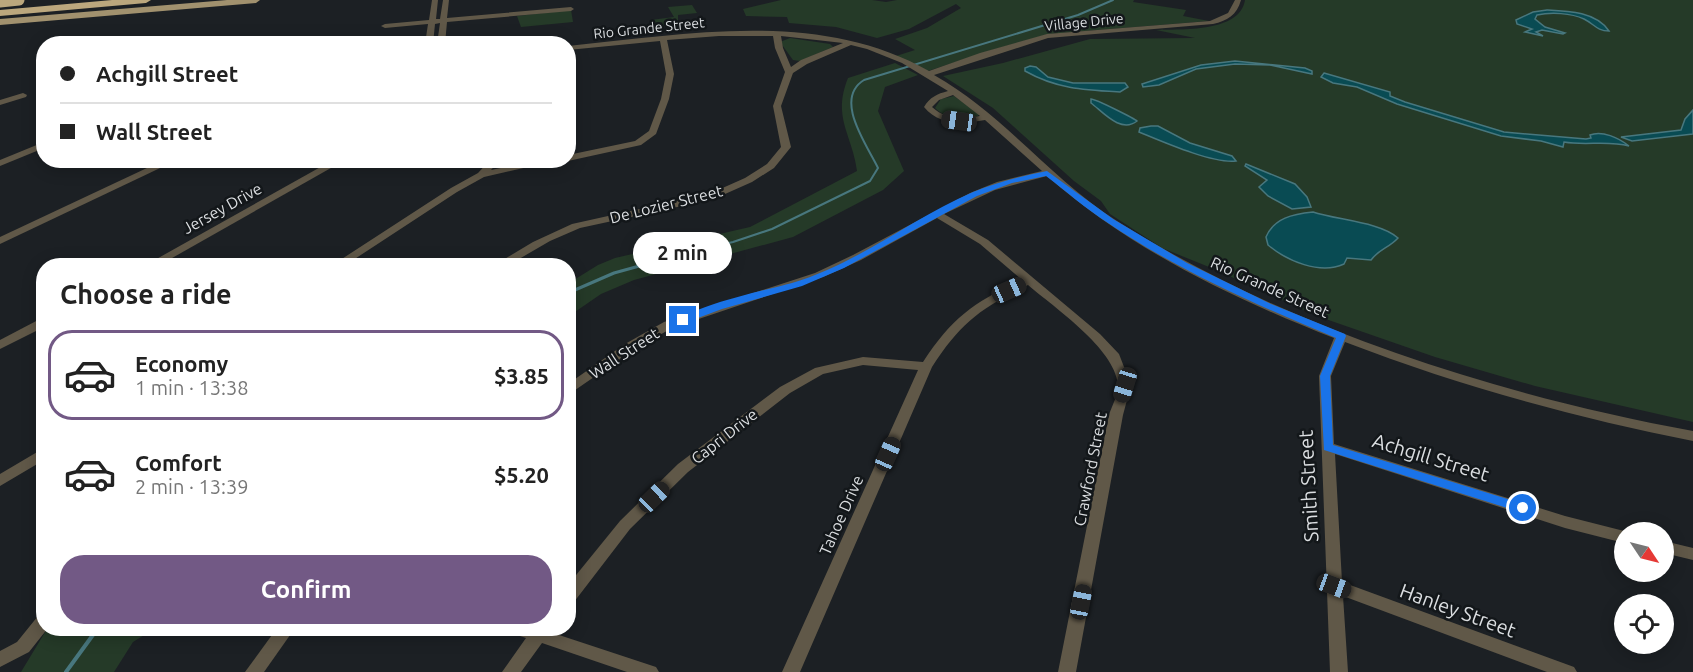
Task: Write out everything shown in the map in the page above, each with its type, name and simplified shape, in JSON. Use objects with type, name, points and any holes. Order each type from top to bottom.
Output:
[{"type":"highway","points":[[5,4],[56,0]]},
{"type":"highway","points":[[5,4],[104,0]]},
{"type":"highway","points":[[5,4],[146,0]]},
{"type":"main road","points":[[0,22],[256,0]]},
{"type":"street","points":[[430,36],[435,0]]},
{"type":"street","points":[[441,36],[446,0]]},
{"type":"street","name":"Village Drive","points":[[926,75],[1047,36],[1193,26],[1215,22],[1233,12],[1238,0]]},
{"type":"street","points":[[386,26],[571,9]]},
{"type":"street","name":"Rio Grande Street","points":[[576,49],[732,34],[801,36],[848,44],[889,56],[954,92],[988,117],[1047,173],[1110,221],[1184,265],[1267,306],[1341,336],[1465,380],[1559,405],[1693,436]]},
{"type":"street","points":[[777,35],[776,41],[786,60],[789,72],[804,62],[848,44]]},
{"type":"street","points":[[576,156],[638,143],[653,132],[665,99],[670,74],[663,40]]},
{"type":"street","name":"De Lozier Street","points":[[512,258],[549,237],[577,226],[730,189],[764,172],[779,161],[786,147],[777,106],[789,72]]},
{"type":"street","points":[[954,92],[940,95],[931,101],[928,107],[934,115],[959,121],[988,117]]},
{"type":"street","points":[[0,103],[23,95]]},
{"type":"street","points":[[0,163],[36,148]]},
{"type":"street","points":[[0,242],[155,168]]},
{"type":"street","name":"Jersey Drive","points":[[163,258],[327,168]]},
{"type":"street","points":[[348,258],[481,175],[488,168]]},
{"type":"street","points":[[481,175],[516,168]]},
{"type":"street","name":"Wall Street","points":[[576,386],[666,326],[718,307],[799,284],[841,266],[974,195],[1010,181],[1047,173]]},
{"type":"street","name":"Crawford Street","points":[[938,214],[984,242],[1096,337],[1116,357],[1125,385],[1116,415],[1067,672]]},
{"type":"street","name":"Tahoe Drive","points":[[791,672],[926,367],[945,336],[965,315],[989,299],[1029,281]]},
{"type":"street","points":[[0,345],[36,326]]},
{"type":"street","name":"Smith Street","points":[[1339,672],[1325,376],[1341,336]]},
{"type":"street","name":"Capri Drive","points":[[576,587],[625,525],[683,468],[784,390],[819,371],[863,361],[926,367]]},
{"type":"street","name":"Achgill Street","points":[[1328,447],[1565,522],[1614,534]]},
{"type":"street","points":[[3,476],[36,457]]},
{"type":"street","points":[[1674,549],[1693,554]]},
{"type":"street","name":"Hanley Street","points":[[1334,586],[1568,672]]},
{"type":"street","points":[[0,659],[23,647],[36,631]]},
{"type":"street","points":[[254,672],[281,636]]},
{"type":"street","points":[[511,672],[538,636]]},
{"type":"street","points":[[552,636],[650,672]]},
{"type":"green space","points":[[781,0],[886,2],[897,0],[1134,0],[1133,2],[1186,10],[1183,16],[1209,21],[1049,34],[928,71],[896,56],[915,50],[895,39],[927,28],[961,8],[956,4],[909,29],[877,38],[836,27],[789,23],[787,17],[746,16],[743,9]]},
{"type":"green space","points":[[1245,0],[1693,0],[1693,422],[1535,386],[1435,357],[1317,316],[1162,248],[1110,214],[1101,201],[1074,181],[993,108],[943,76],[1003,63],[1090,39],[1195,38],[1156,30],[1193,29],[1221,24],[1241,11]]},
{"type":"green space","points":[[692,5],[697,13],[678,15],[678,21],[682,24],[663,27],[659,24],[663,22],[652,23],[651,20],[674,17],[668,7]]},
{"type":"green space","points":[[571,10],[573,22],[521,27],[517,16]]},
{"type":"green space","points":[[790,38],[830,44],[833,47],[800,61],[793,60],[780,42]]},
{"type":"green space","points":[[895,63],[918,75],[885,87],[878,111],[904,171],[883,190],[793,237],[634,280],[601,294],[576,311],[576,279],[598,265],[615,258],[750,227],[857,171],[842,115],[848,78]]},
{"type":"green space","points":[[954,96],[979,114],[978,116],[955,118],[935,108],[941,99]]},
{"type":"green space","points":[[43,636],[143,636],[133,642],[114,672],[21,672]]},
{"type":"water","points":[[1547,10],[1589,16],[1609,31],[1598,29],[1579,17],[1561,14],[1537,15],[1535,19],[1545,27],[1565,33],[1563,34],[1542,30],[1536,32],[1543,36],[1525,32],[1532,29],[1517,24],[1516,20],[1533,12]]},
{"type":"water","points":[[1235,61],[1305,68],[1312,71],[1312,74],[1270,65],[1235,64],[1196,69],[1159,85],[1143,87],[1142,84],[1201,65]]},
{"type":"water","points":[[1036,67],[1048,77],[1073,83],[1125,83],[1128,87],[1120,92],[1071,88],[1048,82],[1025,71],[1025,68]]},
{"type":"water","points":[[1324,73],[1390,92],[1390,96],[1405,102],[1504,132],[1586,139],[1591,138],[1590,135],[1600,133],[1629,146],[1613,143],[1564,142],[1563,147],[1541,141],[1501,136],[1397,104],[1357,87],[1333,83],[1321,77]]},
{"type":"water","points":[[1091,99],[1137,121],[1125,125],[1112,120],[1091,103]]},
{"type":"water","points":[[1693,110],[1693,134],[1632,141],[1621,137],[1681,130],[1685,119]]},
{"type":"water","points":[[1158,126],[1190,143],[1232,156],[1236,161],[1201,156],[1139,132],[1140,128]]},
{"type":"water","points":[[1246,164],[1295,184],[1307,197],[1311,207],[1292,209],[1268,196],[1259,187],[1267,180],[1245,166]]},
{"type":"water","points":[[1313,212],[1380,228],[1398,238],[1371,260],[1347,258],[1344,264],[1325,268],[1294,261],[1268,245],[1266,237],[1279,221],[1298,214]]},
{"type":"waterway","points":[[665,258],[733,242],[772,229],[870,181],[878,168],[855,122],[852,110],[855,88],[864,80],[1078,15],[1113,0]]},
{"type":"waterway","points":[[576,290],[614,273],[672,257]]},
{"type":"waterway","points":[[66,672],[92,636]]},
{"type":"route","points":[[683,320],[718,307],[799,284],[841,266],[974,195],[1010,181],[1047,173],[1110,221],[1184,265],[1267,306],[1341,336],[1325,376],[1324,399],[1328,447],[1523,508]]}]
